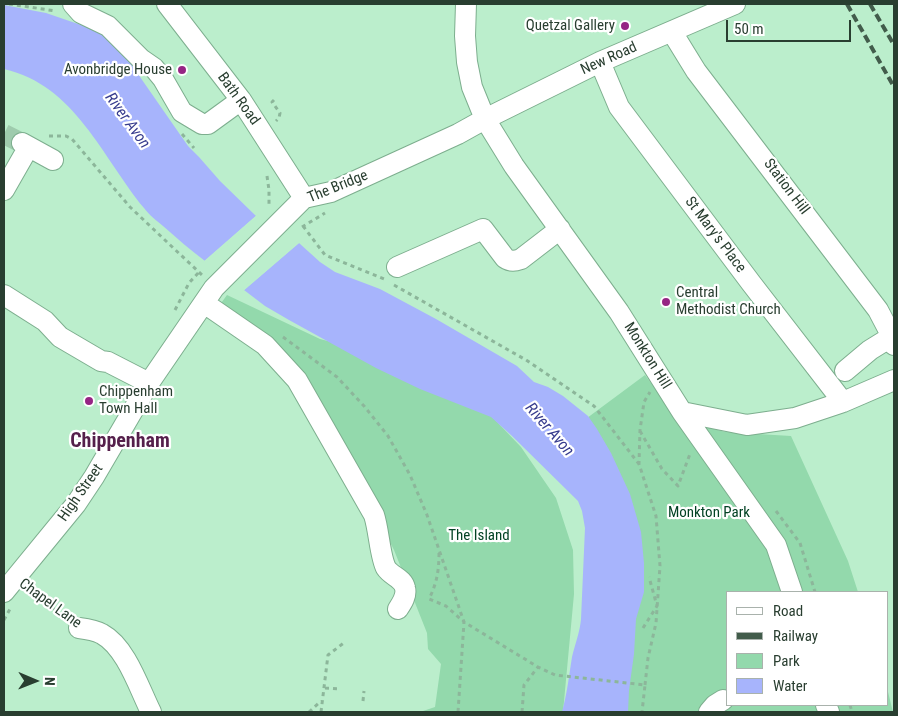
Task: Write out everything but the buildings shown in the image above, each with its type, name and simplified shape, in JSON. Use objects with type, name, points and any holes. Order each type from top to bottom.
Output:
[{"type":"street","points":[[73,4],[81,13],[108,26],[141,59],[158,72],[184,113],[202,124],[208,124],[241,100]]},
{"type":"street","name":"Bath Road","points":[[167,4],[241,100],[304,198]]},
{"type":"street","name":"Monkton Hill","points":[[466,4],[465,36],[467,62],[472,87],[485,119],[514,166],[619,312],[682,412],[776,545],[792,591]]},
{"type":"street","name":"New Road","points":[[485,119],[600,62],[735,4]]},
{"type":"street","name":"Station Hill","points":[[672,32],[696,71],[871,301],[884,320],[893,341]]},
{"type":"street","name":"St Mary's Place","points":[[600,62],[619,107],[843,402]]},
{"type":"street","name":"The Bridge","points":[[212,291],[304,198],[331,192],[458,134],[485,119]]},
{"type":"street","points":[[4,190],[25,149],[53,160]]},
{"type":"street","points":[[391,277],[483,229],[505,258],[510,261],[522,259],[560,229]]},
{"type":"street","points":[[212,291],[266,345],[297,380],[374,515],[379,529],[384,564],[390,573],[401,581],[405,588],[403,602],[398,609]]},
{"type":"street","name":"High Street","points":[[9,585],[76,504],[149,383],[212,291]]},
{"type":"street","points":[[4,295],[45,321],[60,337],[101,361],[108,362],[149,383]]},
{"type":"street","points":[[845,371],[870,350],[893,341]]},
{"type":"street","points":[[682,412],[747,425],[795,418],[843,402],[894,380]]},
{"type":"street","name":"Chapel Lane","points":[[79,628],[100,633],[109,639],[130,667],[151,712]]},
{"type":"path","points":[[274,100],[272,102],[280,113],[279,118],[275,122]]},
{"type":"path","points":[[25,149],[39,138],[59,135],[72,139],[130,207],[212,291]]},
{"type":"path","points":[[303,226],[325,255],[391,277],[526,360],[594,406],[639,464],[656,516],[660,566],[656,623],[648,658],[642,712]]},
{"type":"path","points":[[279,334],[337,377],[388,436],[410,475],[464,622],[458,712]]},
{"type":"path","points":[[639,464],[640,430],[644,402],[660,378]]},
{"type":"path","points":[[640,430],[662,469],[678,486],[690,454]]},
{"type":"path","points":[[439,550],[439,570],[436,586],[429,598],[446,606],[464,622],[538,667],[555,675],[645,685]]},
{"type":"path","points":[[649,578],[658,606]]},
{"type":"path","name":"Chapel Lane","points":[[9,585],[79,628]]},
{"type":"path","points":[[643,628],[658,606]]},
{"type":"path","points":[[321,712],[328,655],[345,642]]},
{"type":"path","points":[[522,712],[524,685],[538,667]]},
{"type":"path","points":[[325,688],[341,689]]},
{"type":"path","points":[[363,700],[364,691]]},
{"type":"path","points":[[309,712],[322,700]]},
{"type":"green space","name":"The Island","points":[[227,295],[320,339],[351,347],[478,402],[521,447],[556,498],[573,550],[574,594],[563,712],[420,712],[435,707],[441,664],[428,649],[427,633],[394,550],[363,488],[323,416],[219,306]]},
{"type":"green space","name":"Monkton Park","points":[[645,375],[663,399],[699,425],[725,432],[791,436],[848,561],[858,591],[726,591],[726,706],[888,706],[888,692],[893,712],[625,712],[583,421]]},
{"type":"water","name":"River Avon","points":[[4,5],[46,13],[84,26],[105,36],[122,51],[188,146],[256,216],[205,261],[153,218],[129,188],[85,125],[68,107],[50,90],[29,77],[4,69]]},
{"type":"water","name":"River Avon","points":[[299,243],[320,262],[335,272],[380,289],[517,366],[534,382],[548,387],[563,396],[588,416],[611,453],[630,494],[641,532],[644,592],[636,619],[628,712],[562,712],[581,619],[585,528],[578,501],[491,417],[420,389],[376,368],[265,306],[244,290]]},
{"type":"pier","points":[[258,214],[258,218],[224,248],[206,263],[203,262]]},
{"type":"pier","points":[[297,241],[299,243],[242,292],[243,288]]},
{"type":"tunnel","points":[[4,134],[22,143]]},
{"type":"railway","points":[[847,4],[894,87]]},
{"type":"railway","points":[[870,4],[894,45]]},
{"type":"place","name":"Quetzal Gallery","points":[[625,26]]},
{"type":"place","name":"Avonbridge House","points":[[182,70]]},
{"type":"place","name":"Central Methodist Church","points":[[666,302]]},
{"type":"place","name":"Chippenham Town Hall","points":[[89,401]]},
{"type":"district","name":"Chippenham","points":[[120,442]]}]
